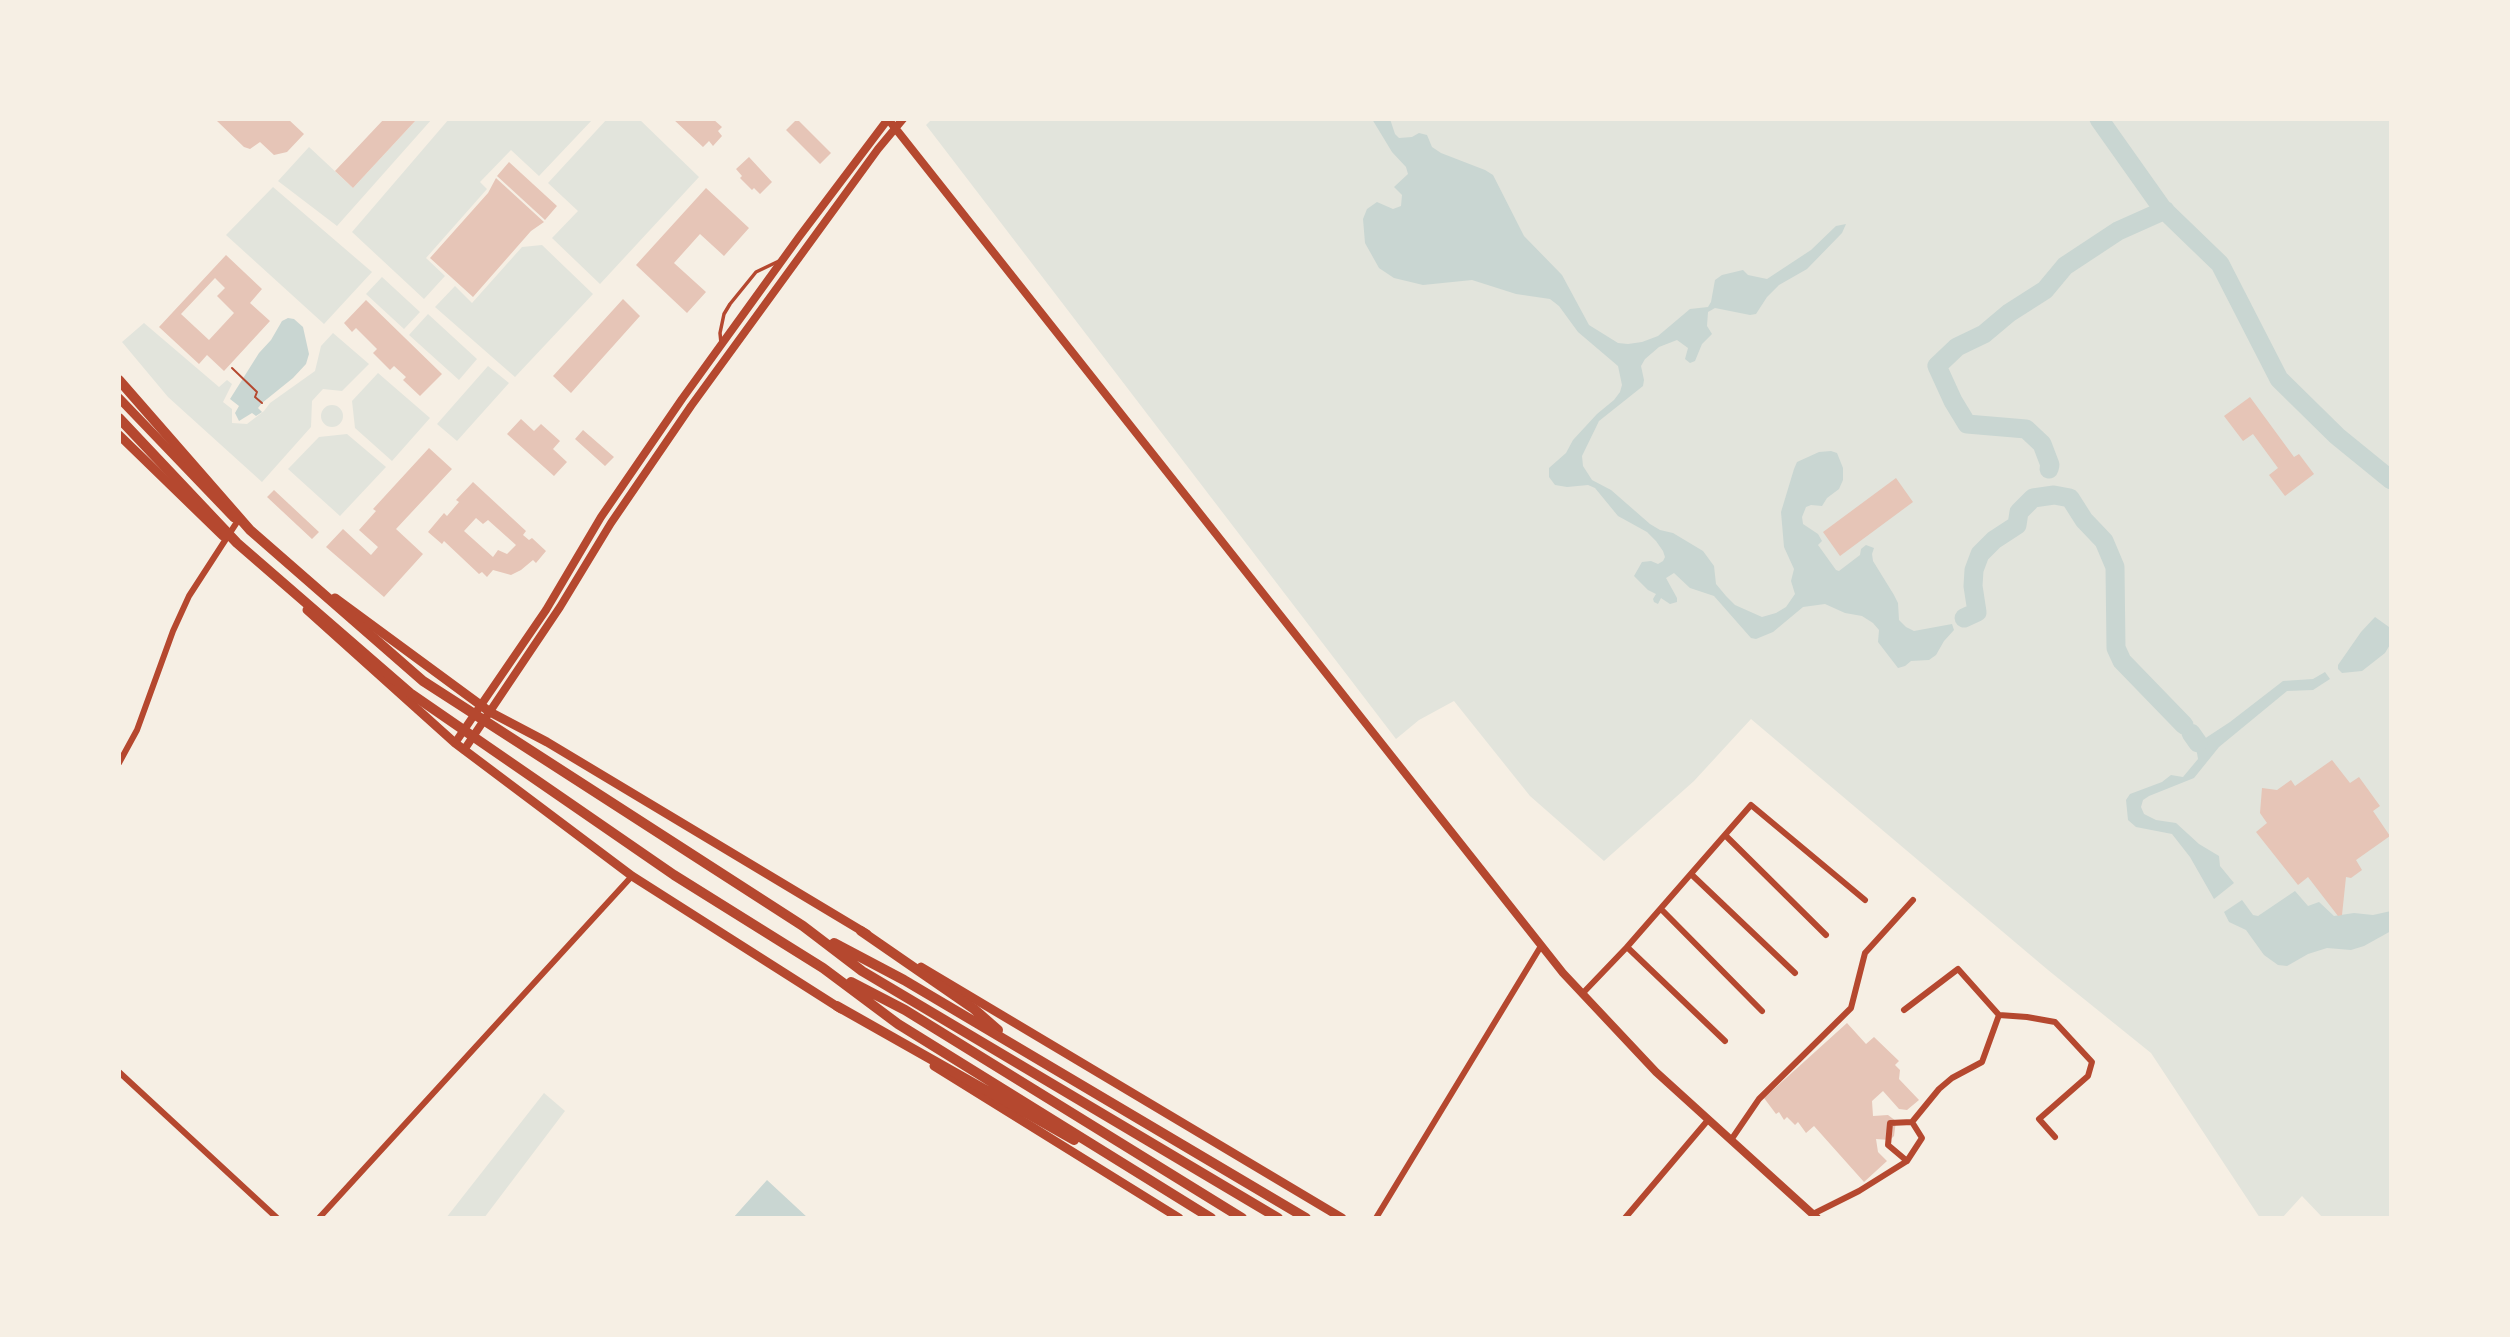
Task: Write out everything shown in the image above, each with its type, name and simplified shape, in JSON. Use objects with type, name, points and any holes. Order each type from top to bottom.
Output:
[{"type":"highway","points":[[119,380],[250,530],[423,681],[803,926],[862,971],[1278,1218]]},
{"type":"highway","points":[[119,418],[237,542],[410,693],[674,875],[823,968],[898,1024],[1208,1216]]},
{"type":"highway","points":[[803,926],[904,980],[1306,1218]]},
{"type":"highway","points":[[862,931],[974,1009],[1015,1046]]},
{"type":"highway","points":[[823,968],[905,1010],[1242,1218]]},
{"type":"highway","points":[[837,1006],[1208,1216]]},
{"type":"main road","points":[[119,398],[257,543],[481,706],[547,742],[1342,1218]]},
{"type":"main road","points":[[119,435],[226,537],[455,743],[632,876],[1179,1218]]},
{"type":"street","points":[[455,743],[546,610],[614,498],[721,345],[888,119],[1541,946],[1656,1072],[1815,1216],[1907,1161],[1922,1138],[1912,1122]]},
{"type":"street","points":[[464,750],[683,417],[903,119]]},
{"type":"street","points":[[119,763],[137,730],[180,616],[200,576],[237,522]]},
{"type":"street","points":[[1582,994],[1661,909],[1751,805],[1865,900]]},
{"type":"street","points":[[1725,835],[1826,935]]},
{"type":"street","points":[[1691,874],[1795,973]]},
{"type":"street","points":[[319,1218],[632,876]]},
{"type":"street","points":[[1731,1140],[1759,1099],[1851,1008],[1865,953],[1913,900]]},
{"type":"street","points":[[1661,909],[1762,1011]]},
{"type":"street","points":[[1376,1218],[1541,946]]},
{"type":"street","points":[[1627,947],[1725,1041]]},
{"type":"street","points":[[1904,1010],[1958,969],[1999,1014],[2055,1022],[2092,1062],[2088,1076],[2039,1119],[2055,1137]]},
{"type":"street","points":[[1907,1161],[1888,1145],[1890,1123],[1912,1122],[1938,1089],[1982,1062],[1999,1014]]},
{"type":"street","points":[[119,1072],[277,1218]]},
{"type":"street","points":[[1625,1218],[1708,1120]]},
{"type":"lane","points":[[721,345],[720,333],[724,314],[730,304],[756,272],[784,258]]},
{"type":"path","points":[[232,368],[257,392],[255,397],[262,403]]},
{"type":"shaded area","points":[[417,119],[432,119],[337,226],[278,181],[309,147],[353,188]]},
{"type":"shaded area","points":[[449,119],[593,119],[539,176],[511,150],[480,182],[487,189],[426,258],[445,276],[424,299],[352,232]]},
{"type":"shaded area","points":[[607,119],[639,119],[699,177],[600,284],[552,238],[578,211],[548,183]]},
{"type":"shaded area","points":[[932,119],[2391,119],[2391,1218],[2323,1218],[2302,1196],[2282,1218],[2260,1218],[2151,1053],[2048,970],[1751,719],[1694,781],[1604,861],[1530,796],[1454,701],[1419,720],[1396,739],[926,125]]},
{"type":"shaded area","points":[[1372,119],[1390,119],[1399,138],[1412,137],[1419,133],[1427,135],[1432,147],[1441,153],[1493,175],[1524,236],[1562,275],[1589,325],[1618,343],[1642,342],[1658,336],[1690,309],[1708,307],[1715,280],[1722,275],[1743,270],[1748,275],[1767,279],[1811,250],[1836,226],[1846,224],[1842,233],[1807,269],[1779,285],[1767,297],[1756,314],[1715,308],[1708,312],[1707,326],[1712,334],[1702,344],[1695,361],[1690,363],[1685,359],[1688,348],[1677,340],[1659,347],[1645,359],[1641,366],[1643,386],[1599,421],[1582,456],[1583,466],[1592,480],[1611,490],[1650,524],[1673,533],[1703,551],[1714,566],[1716,584],[1726,596],[1735,605],[1762,617],[1786,607],[1795,594],[1791,581],[1794,569],[1784,547],[1781,512],[1797,462],[1819,452],[1837,453],[1843,468],[1843,480],[1839,489],[1827,498],[1822,506],[1806,507],[1802,517],[1803,524],[1818,534],[1822,541],[1818,545],[1836,570],[1839,571],[1860,555],[1861,549],[1866,545],[1874,548],[1873,561],[1898,603],[1899,620],[1906,627],[1914,631],[1952,624],[1954,630],[1936,655],[1929,660],[1911,661],[1898,668],[1878,642],[1879,630],[1873,623],[1862,616],[1845,613],[1825,604],[1803,607],[1773,632],[1756,639],[1751,638],[1714,596],[1690,588],[1674,573],[1666,578],[1677,602],[1670,604],[1661,598],[1658,604],[1654,602],[1656,594],[1634,576],[1642,562],[1651,561],[1658,564],[1663,561],[1663,551],[1656,541],[1647,532],[1618,516],[1595,488],[1588,485],[1555,485],[1549,477],[1549,468],[1566,453],[1573,440],[1620,392],[1622,385],[1618,366],[1578,332],[1559,306],[1550,299],[1516,294],[1472,280],[1423,285],[1394,278],[1379,268],[1365,243],[1363,219],[1367,209],[1377,202],[1393,209],[1401,206],[1402,195],[1394,187],[1408,174],[1406,167],[1392,152]]},
{"type":"shaded area","points":[[273,187],[372,272],[324,324],[226,235]]},
{"type":"shaded area","points":[[542,245],[593,294],[515,377],[435,307],[455,286],[472,303],[522,247]]},
{"type":"shaded area","points":[[382,277],[420,312],[404,329],[366,294]]},
{"type":"shaded area","points":[[428,314],[477,359],[459,380],[409,335]]},
{"type":"shaded area","points":[[294,319],[303,327],[309,354],[306,364],[262,403],[258,408],[262,412],[256,416],[252,413],[239,421],[235,413],[239,406],[230,399],[259,353],[271,340],[282,321]]},
{"type":"shaded area","points":[[144,323],[219,387],[227,380],[232,384],[223,402],[232,409],[232,423],[247,424],[270,403],[315,371],[321,346],[333,333],[369,364],[342,391],[323,389],[312,401],[311,427],[262,482],[168,397],[122,342]]},
{"type":"shaded area","points":[[488,366],[509,383],[457,441],[437,424]]},
{"type":"shaded area","points":[[378,373],[430,418],[392,461],[355,428],[352,401]]},
{"type":"shaded area","points":[[332,405],[340,408],[343,416],[340,424],[332,427],[324,424],[321,416],[324,408]]},
{"type":"shaded area","points":[[347,434],[386,467],[340,516],[288,469],[319,437]]},
{"type":"shaded area","points":[[2375,617],[2389,627],[2391,643],[2385,653],[2362,671],[2342,673],[2338,665]]},
{"type":"shaded area","points":[[2325,672],[2330,679],[2313,690],[2287,691],[2219,747],[2194,778],[2143,800],[2141,807],[2144,814],[2156,820],[2176,823],[2199,844],[2219,856],[2220,866],[2234,883],[2214,899],[2190,857],[2172,834],[2136,827],[2128,820],[2126,800],[2130,794],[2162,782],[2171,775],[2183,777],[2198,759],[2198,743],[2283,681],[2313,679]]},
{"type":"shaded area","points":[[2295,891],[2308,906],[2319,902],[2334,916],[2354,913],[2373,915],[2391,911],[2391,931],[2351,950],[2327,948],[2308,954],[2287,966],[2278,965],[2264,955],[2246,930],[2229,922],[2224,912],[2242,900],[2253,915],[2258,916]]},
{"type":"shaded area","points":[[544,1093],[565,1111],[484,1218],[446,1218]]},
{"type":"shaded area","points":[[767,1180],[808,1218],[733,1218]]},
{"type":"building","points":[[288,119],[304,134],[287,152],[274,155],[260,142],[250,149],[244,147],[217,121]]},
{"type":"building","points":[[384,119],[417,119],[353,188],[335,171]]},
{"type":"building","points":[[673,119],[713,119],[722,127],[718,131],[722,136],[713,146],[709,141],[703,147]]},
{"type":"building","points":[[797,119],[831,153],[820,164],[786,130]]},
{"type":"building","points":[[749,157],[772,182],[760,194],[740,178],[742,176],[736,169]]},
{"type":"building","points":[[509,162],[557,206],[545,220],[497,176]]},
{"type":"building","points":[[496,178],[544,222],[531,231],[473,297],[430,258],[488,193]]},
{"type":"building","points":[[706,188],[749,228],[724,256],[700,234],[674,263],[706,292],[687,313],[636,265]]},
{"type":"building","points":[[226,255],[262,289],[250,303],[270,321],[224,371],[207,355],[199,364],[159,327]],"holes":[[[215,278],[225,288],[217,296],[234,313],[209,340],[181,314]]]},
{"type":"building","points":[[623,299],[640,316],[571,393],[553,376]]},
{"type":"building","points":[[366,300],[442,374],[420,396],[403,380],[406,377],[394,366],[390,370],[373,353],[377,349],[356,328],[352,332],[344,323]]},
{"type":"building","points":[[2250,397],[2294,457],[2299,454],[2314,474],[2285,496],[2269,475],[2278,468],[2253,434],[2243,441],[2224,416]]},
{"type":"building","points":[[521,419],[534,431],[541,424],[560,441],[553,449],[567,462],[554,476],[507,434]]},
{"type":"building","points":[[583,430],[614,457],[605,466],[575,439]]},
{"type":"building","points":[[429,448],[452,469],[396,529],[423,554],[384,597],[326,547],[343,529],[371,555],[378,547],[359,530],[376,511],[373,509]]},
{"type":"building","points":[[1896,478],[1913,502],[1840,556],[1823,532]]},
{"type":"building","points":[[473,482],[526,531],[523,535],[529,540],[532,538],[546,551],[536,563],[533,560],[511,575],[493,570],[487,577],[482,572],[479,574],[444,541],[442,544],[428,532],[444,513],[447,516],[459,502],[456,500]],"holes":[[[476,518],[483,524],[488,520],[516,545],[507,554],[498,550],[493,557],[464,531]]]},
{"type":"building","points":[[274,490],[319,532],[312,539],[267,497]]},
{"type":"building","points":[[2332,760],[2350,783],[2359,777],[2380,806],[2373,811],[2390,836],[2356,860],[2362,870],[2351,878],[2346,877],[2342,915],[2338,916],[2308,877],[2298,885],[2256,832],[2267,823],[2260,813],[2262,788],[2277,790],[2291,780],[2295,786]]},
{"type":"building","points":[[1847,1023],[1866,1044],[1874,1037],[1899,1061],[1895,1065],[1900,1070],[1899,1079],[1919,1100],[1907,1110],[1899,1109],[1883,1091],[1872,1101],[1873,1116],[1888,1115],[1896,1121],[1894,1136],[1890,1140],[1876,1139],[1878,1152],[1887,1161],[1864,1182],[1814,1126],[1806,1133],[1798,1122],[1795,1125],[1787,1117],[1784,1120],[1779,1112],[1776,1114],[1764,1098]]},
{"type":"waterway","points":[[2099,119],[2162,208],[2220,264],[2279,379],[2337,436],[2391,480]]},
{"type":"waterway","points":[[2049,469],[2042,444],[2026,429],[1967,424],[1937,366],[1957,347],[1984,334],[2009,313],[2045,290],[2065,266],[2118,231],[2165,210]]},
{"type":"waterway","points":[[1964,618],[1977,612],[1973,586],[1974,570],[1980,554],[1994,540],[2017,525],[2019,512],[2033,498],[2054,495],[2070,498],[2084,520],[2104,541],[2115,567],[2116,648],[2122,661],[2184,725]]},
{"type":"waterway","points":[[2191,733],[2198,743]]}]
